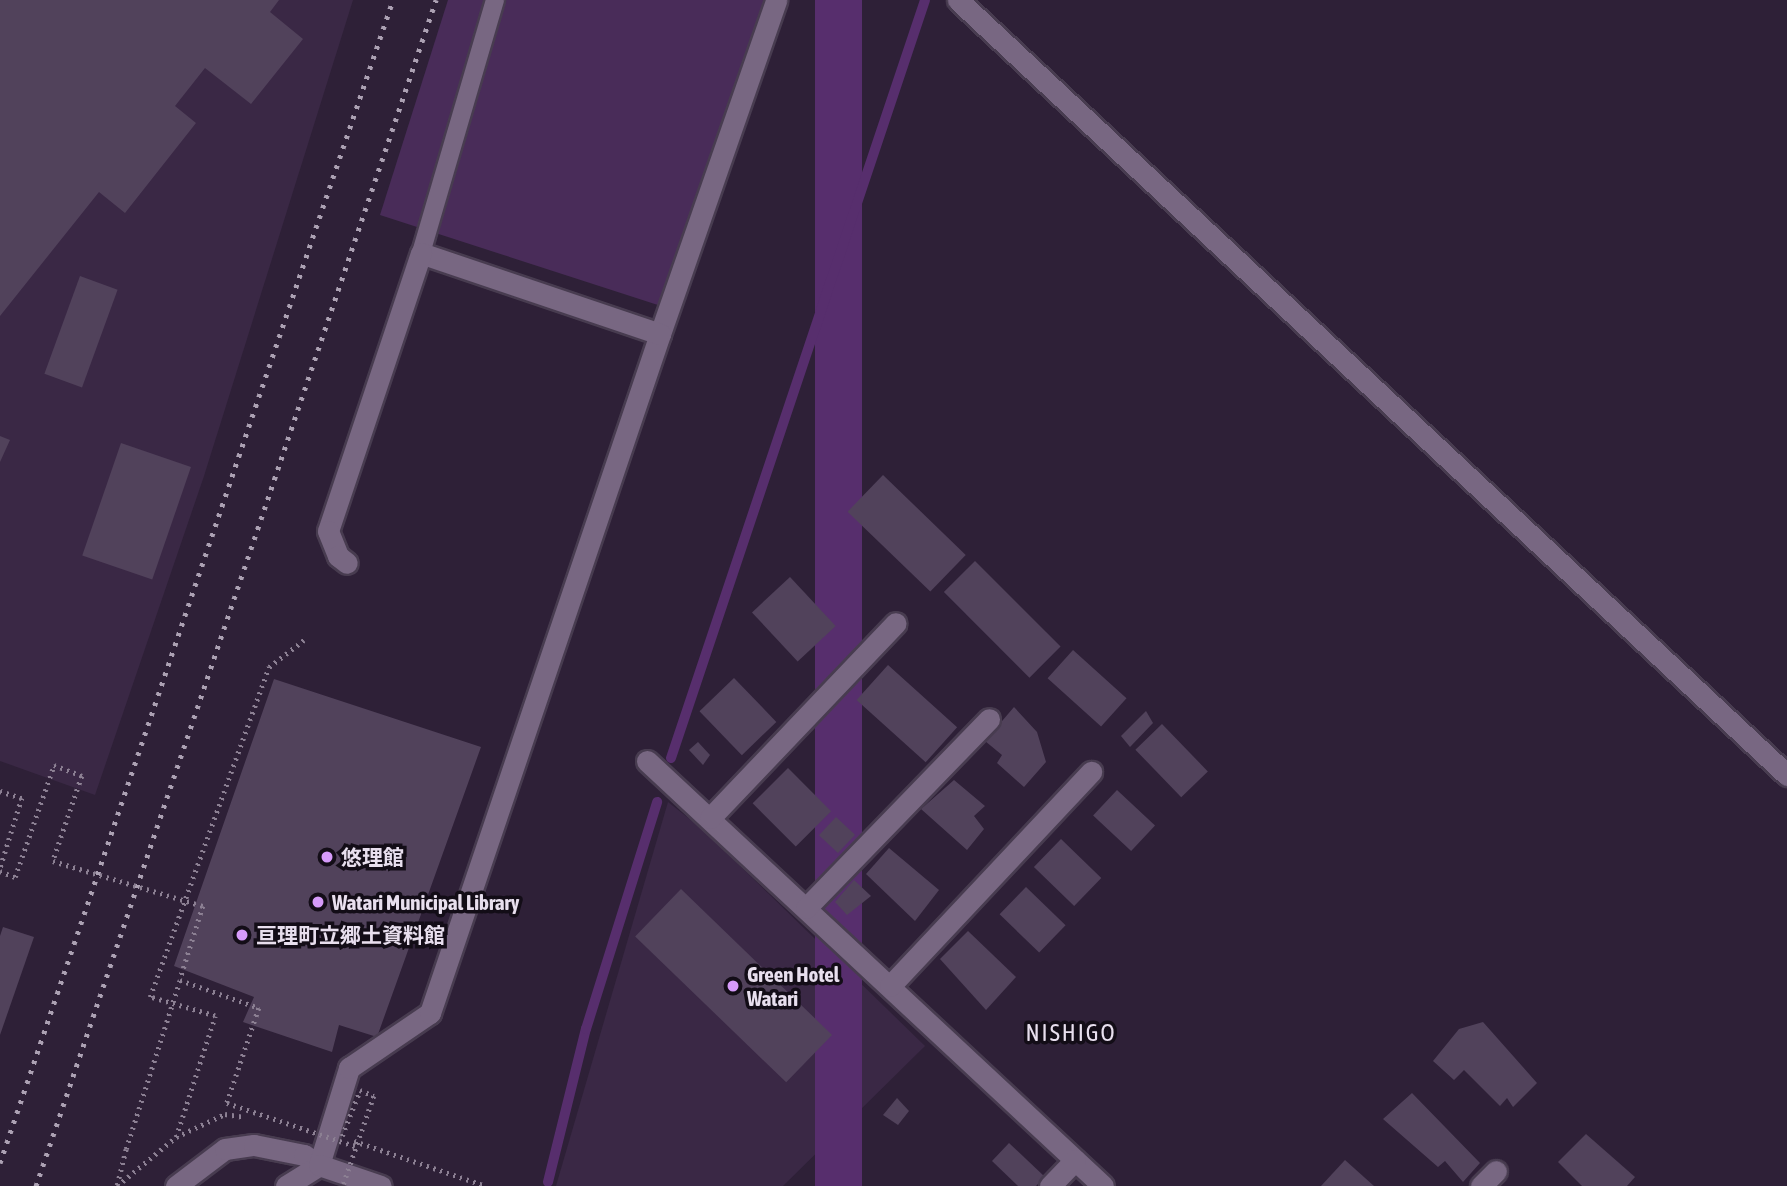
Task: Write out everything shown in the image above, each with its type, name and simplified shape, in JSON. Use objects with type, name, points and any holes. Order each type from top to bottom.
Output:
[{"type":"street","points":[[286,1186],[319,1165],[349,1068],[430,1013],[776,0]]},
{"type":"street","points":[[958,0],[1787,775]]},
{"type":"street","points":[[347,563],[338,556],[328,531],[421,253],[660,334]]},
{"type":"street","points":[[710,818],[896,623]]},
{"type":"street","points":[[806,908],[989,719]]},
{"type":"street","points":[[647,761],[1103,1186]]},
{"type":"street","points":[[890,986],[1091,772]]},
{"type":"street","points":[[176,1186],[225,1149],[254,1145],[304,1155],[319,1165],[376,1184]]},
{"type":"street","points":[[1050,1186],[1075,1160]]},
{"type":"lane","points":[[421,253],[495,0]]},
{"type":"path","points":[[176,1137],[215,1016],[150,997],[269,667],[304,640]]},
{"type":"path","points":[[0,791],[22,799],[0,870],[15,877],[54,765],[82,776],[53,861],[204,906],[126,1149],[117,1185]]},
{"type":"path","points":[[180,980],[259,1008],[227,1104],[355,1146]]},
{"type":"path","points":[[341,1136],[360,1090],[374,1097],[343,1186]]},
{"type":"path","points":[[393,1154],[486,1186]]},
{"type":"shaded area","points":[[0,0],[353,0],[204,476],[95,795],[0,761]]},
{"type":"shaded area","points":[[448,0],[767,0],[661,306],[380,215]]},
{"type":"shaded area","points":[[815,0],[862,0],[862,1186],[815,1186]]},
{"type":"shaded area","points":[[668,802],[701,828],[925,1046],[783,1186],[556,1186]]},
{"type":"building","points":[[0,0],[279,0],[270,12],[303,39],[251,104],[205,68],[175,106],[196,123],[125,213],[99,192],[0,316]]},
{"type":"building","points":[[80,276],[118,290],[82,387],[44,374]]},
{"type":"building","points":[[0,436],[10,440],[0,462]]},
{"type":"building","points":[[121,443],[191,467],[152,580],[82,556]]},
{"type":"building","points":[[883,475],[966,555],[930,592],[848,512]]},
{"type":"building","points":[[975,561],[1061,647],[1029,678],[944,592]]},
{"type":"building","points":[[790,577],[836,626],[798,661],[752,612]]},
{"type":"building","points":[[1073,650],[1127,698],[1101,726],[1048,678]]},
{"type":"building","points":[[888,665],[957,727],[926,762],[857,700]]},
{"type":"building","points":[[734,678],[776,722],[742,755],[699,711]]},
{"type":"building","name":"悠理館","points":[[274,679],[481,747],[377,1037],[339,1025],[332,1052],[243,1022],[254,997],[174,966]]},
{"type":"building","points":[[1014,707],[1037,732],[1046,762],[1024,787],[997,763],[1002,755],[985,741]]},
{"type":"building","points":[[1146,711],[1153,723],[1130,747],[1121,736]]},
{"type":"building","points":[[1162,724],[1208,771],[1181,797],[1135,750]]},
{"type":"building","points":[[698,742],[710,755],[703,765],[689,750]]},
{"type":"building","points":[[788,768],[831,811],[796,846],[753,803]]},
{"type":"building","points":[[954,780],[985,806],[974,816],[984,829],[967,850],[921,809]]},
{"type":"building","points":[[1117,790],[1155,825],[1131,851],[1093,816]]},
{"type":"building","points":[[836,817],[855,835],[838,853],[819,835]]},
{"type":"building","points":[[1061,839],[1101,878],[1074,906],[1034,867]]},
{"type":"building","points":[[889,848],[939,890],[915,921],[866,874]]},
{"type":"building","points":[[854,880],[871,896],[847,915],[835,902]]},
{"type":"building","points":[[1026,887],[1066,925],[1039,953],[1000,914]]},
{"type":"building","name":"Green Hotel Watari","points":[[681,889],[832,1035],[786,1082],[635,936]]},
{"type":"building","points":[[3,927],[34,937],[0,1035],[0,936]]},
{"type":"building","points":[[968,931],[1016,977],[986,1010],[940,959]]},
{"type":"building","points":[[1483,1022],[1537,1083],[1513,1107],[1507,1098],[1500,1106],[1464,1070],[1454,1080],[1433,1061],[1459,1029]]},
{"type":"building","points":[[1412,1093],[1480,1163],[1463,1182],[1445,1161],[1438,1167],[1383,1119]]},
{"type":"building","points":[[897,1098],[909,1111],[898,1125],[883,1115]]},
{"type":"building","points":[[1586,1134],[1635,1177],[1627,1186],[1582,1186],[1558,1162]]},
{"type":"building","points":[[1009,1143],[1045,1177],[1036,1186],[1018,1186],[992,1161]]},
{"type":"building","points":[[1345,1160],[1374,1186],[1321,1186]]},
{"type":"waterway","points":[[671,758],[925,0]]},
{"type":"waterway","points":[[548,1182],[586,1029],[657,802]]},
{"type":"railway","points":[[0,1163],[393,0]]},
{"type":"railway","points":[[36,1186],[436,0]]},
{"type":"place","name":"悠理館","points":[[327,857]]},
{"type":"place","name":"Watari Municipal Library","points":[[318,902]]},
{"type":"place","name":"亘理町立郷土資料館","points":[[242,935]]},
{"type":"place","name":"Green Hotel Watari","points":[[733,986]]},
{"type":"district","name":"NISHIGO","points":[[1071,1033]]}]
